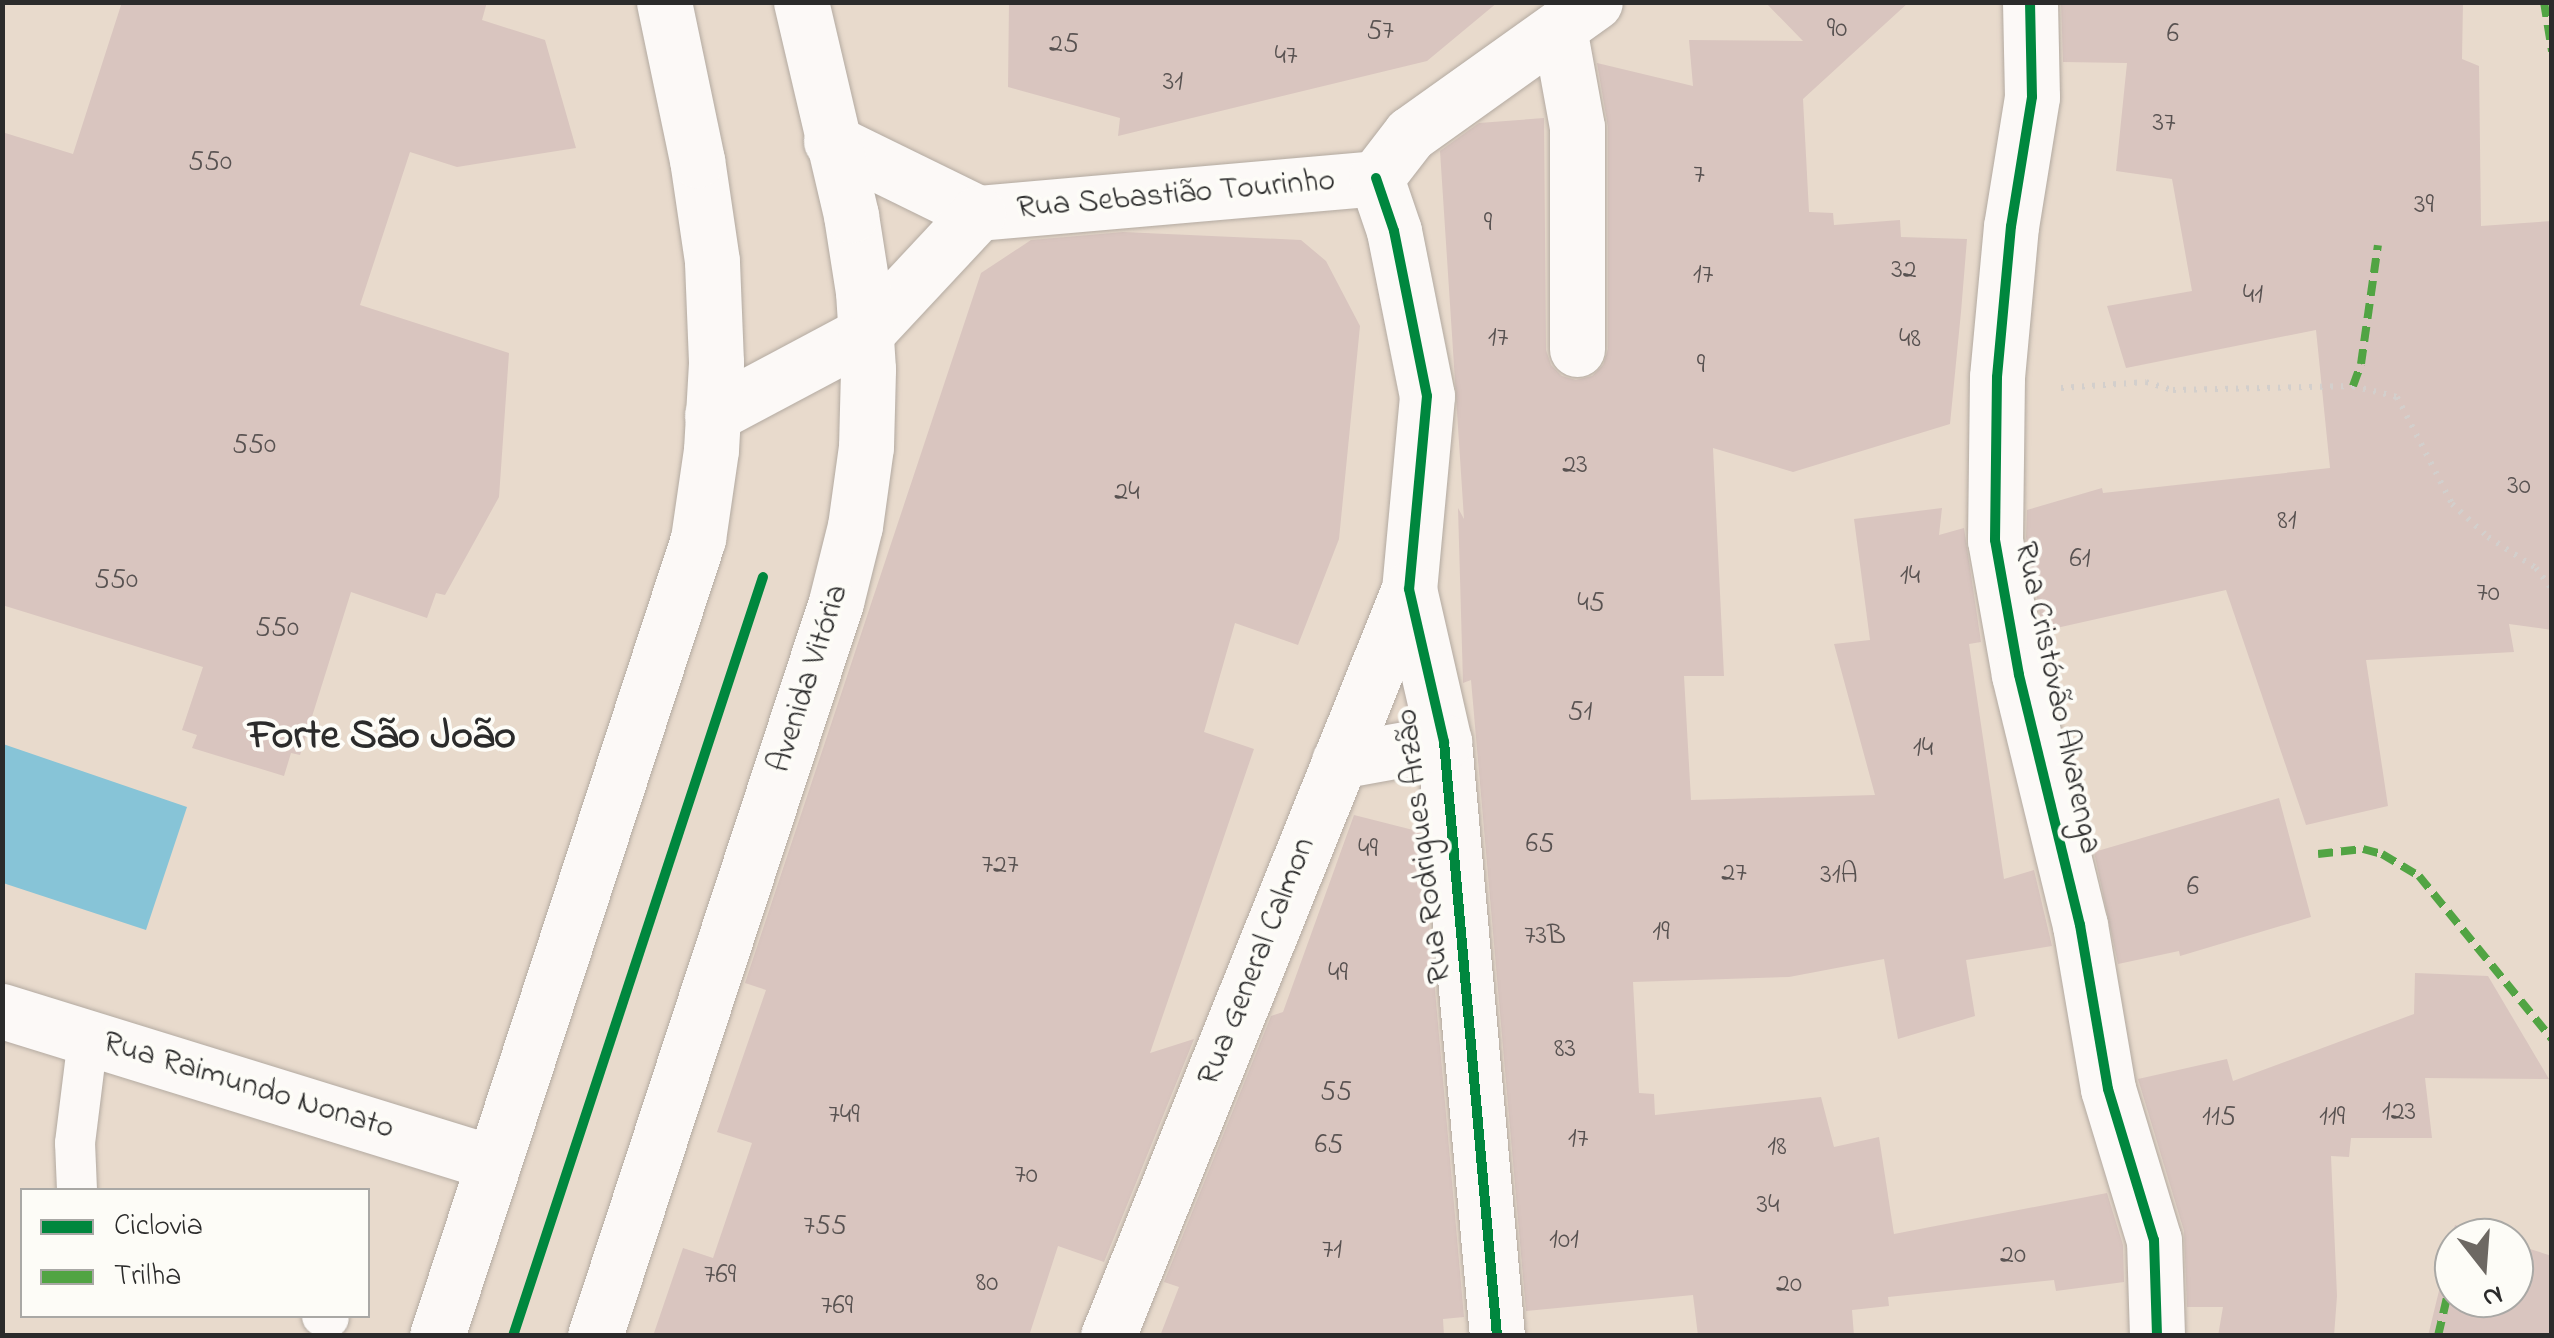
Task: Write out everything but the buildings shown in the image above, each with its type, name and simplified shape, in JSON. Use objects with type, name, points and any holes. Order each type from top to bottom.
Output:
[{"type":"street","points":[[437,1336],[698,539],[716,362],[712,261],[697,160],[664,2]]},
{"type":"street","name":"Avenida Vitória","points":[[595,1336],[836,602],[855,526],[866,447],[866,333],[851,216],[801,2]]},
{"type":"street","name":"Rua Cristóvão Alvarenga","points":[[2030,2],[2032,97],[2010,226],[1997,377],[1995,540],[2019,675],[2080,925],[2108,1090],[2154,1240],[2158,1336]]},
{"type":"street","name":"Rua Sebastião Tourinho","points":[[831,141],[978,213],[1376,178],[1410,134],[1577,15]]},
{"type":"street","name":"Rua Sebastião Tourinho","points":[[1577,15],[1577,350]]},
{"type":"street","name":"Rua Rodrigues Arzão","points":[[1376,178],[1394,232],[1427,396],[1409,589],[1444,742],[1498,1336]]},
{"type":"street","name":"Rua Sebastião Tourinho","points":[[712,415],[866,333],[978,213]]},
{"type":"street","name":"Rua General Calmon","points":[[1108,1336],[1409,589]]},
{"type":"street","points":[[1339,761],[1444,742]]},
{"type":"street","name":"Rua Raimundo Nonato","points":[[2,1012],[493,1162]]},
{"type":"lane","points":[[77,1188],[75,1144],[88,1038]]},
{"type":"path","points":[[2055,386],[2146,382],[2174,390],[2354,386],[2397,397],[2452,504],[2488,537],[2536,568],[2552,589]]},
{"type":"water","points":[[3,744],[187,807],[146,930],[3,883]]},
{"type":"marked path","points":[[2544,2],[2552,51]]},
{"type":"marked path","points":[[2353,386],[2361,364],[2378,245]]},
{"type":"marked path","points":[[2318,854],[2363,849],[2382,854],[2419,876],[2552,1039]]},
{"type":"marked path","points":[[2438,1336],[2442,1318]]},
{"type":"cycle path","points":[[2030,2],[2032,97],[2011,226],[1997,377],[1995,540],[2019,675],[2080,925],[2108,1089],[2154,1240],[2157,1336]]},
{"type":"cycle path","points":[[1376,178],[1394,231],[1427,396],[1409,589],[1444,742],[1497,1336]]},
{"type":"cycle path","points":[[513,1336],[763,577]]},
{"type":"district","name":"Forte São João","points":[[382,737]]}]
